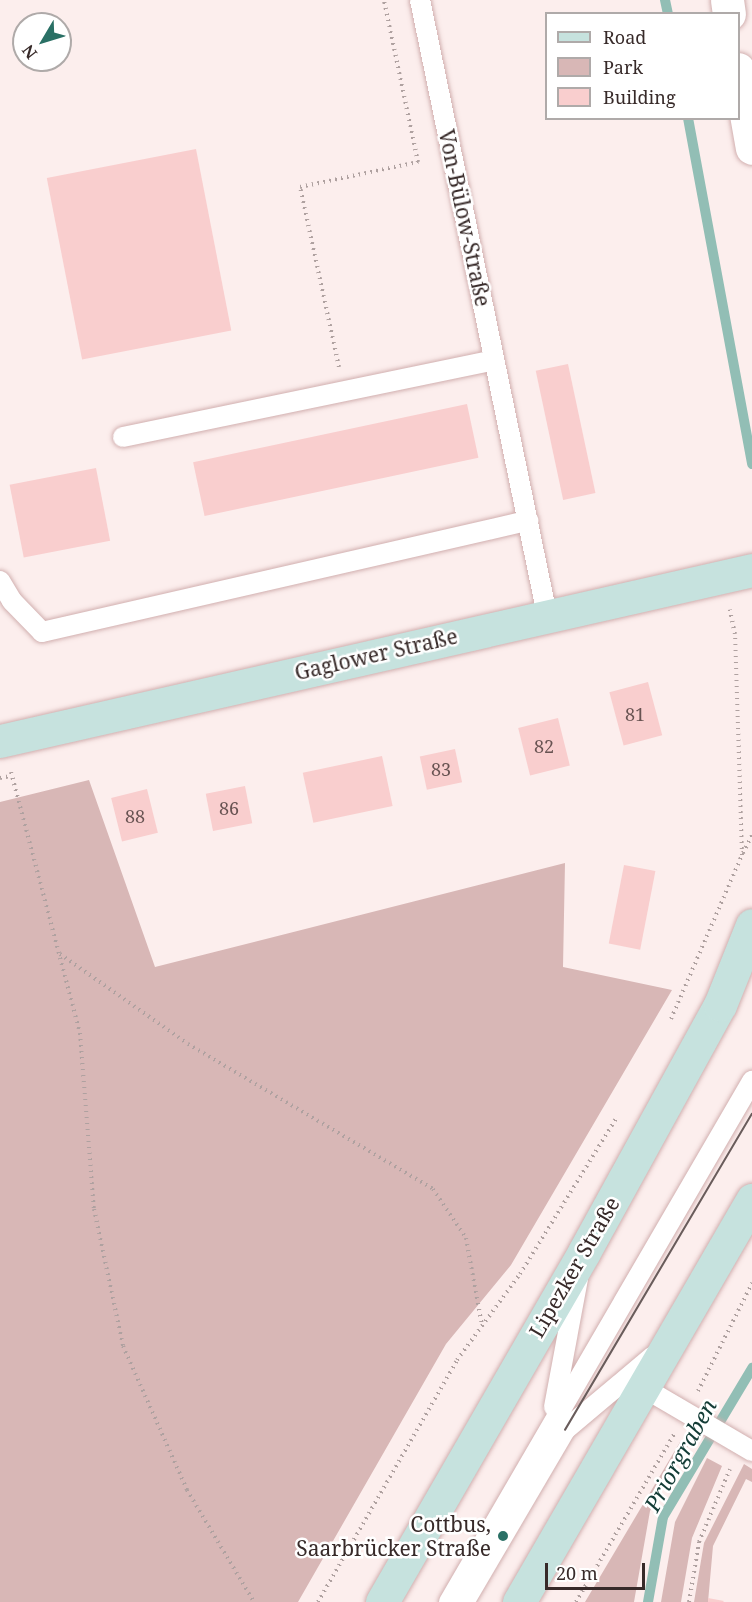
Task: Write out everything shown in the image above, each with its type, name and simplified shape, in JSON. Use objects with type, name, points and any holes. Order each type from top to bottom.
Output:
[{"type":"main road","name":"Gaglower Straße","points":[[5,754],[548,615],[752,570]]},
{"type":"main road","name":"Lipezker Straße","points":[[382,1602],[582,1256],[720,1005],[752,925]]},
{"type":"main road","points":[[519,1602],[752,1200]]},
{"type":"street","points":[[740,80],[752,148]]},
{"type":"lane","name":"Von-Bülow-Straße","points":[[420,0],[548,615]]},
{"type":"lane","points":[[123,438],[494,360]]},
{"type":"lane","points":[[0,581],[12,601],[42,632],[528,521]]},
{"type":"lane","points":[[449,1602],[538,1445],[752,1081]]},
{"type":"lane","points":[[552,1421],[582,1256]]},
{"type":"lane","points":[[464,1602],[565,1430],[668,1343]]},
{"type":"lane","points":[[644,1388],[747,1448]]},
{"type":"path","points":[[344,391],[300,187],[418,162],[384,0]]},
{"type":"path","points":[[728,601],[735,634],[742,855]]},
{"type":"path","points":[[5,754],[80,1033],[94,1209],[123,1346],[187,1490],[254,1602]]},
{"type":"path","points":[[666,1029],[752,835]]},
{"type":"path","points":[[60,953],[188,1044],[433,1189],[466,1238],[482,1325]]},
{"type":"path","points":[[318,1602],[457,1360],[520,1274],[619,1114]]},
{"type":"path","points":[[576,1602],[721,1351],[738,1307],[752,1283]]},
{"type":"path","points":[[689,1602],[699,1542],[747,1448]]},
{"type":"green space","points":[[89,780],[155,967],[565,863],[563,967],[672,990],[511,1265],[446,1344],[298,1602],[0,1602],[0,802]]},
{"type":"green space","points":[[680,1442],[688,1446],[650,1511],[634,1602],[585,1602]]},
{"type":"green space","points":[[707,1458],[722,1466],[692,1538],[681,1602],[661,1602],[675,1522]]},
{"type":"green space","points":[[744,1464],[752,1469],[752,1482],[746,1479],[713,1546],[708,1602],[694,1602],[704,1543]]},
{"type":"building","points":[[196,149],[231,331],[82,360],[47,178]]},
{"type":"building","points":[[568,364],[595,493],[563,500],[536,371]]},
{"type":"building","points":[[467,404],[478,458],[205,516],[193,462]]},
{"type":"building","points":[[96,468],[110,541],[24,557],[10,485]]},
{"type":"building","points":[[648,682],[662,735],[624,745],[609,692]]},
{"type":"building","points":[[558,718],[570,766],[530,775],[518,728]]},
{"type":"building","points":[[455,749],[462,782],[427,790],[420,756]]},
{"type":"building","points":[[382,756],[393,806],[313,823],[303,773]]},
{"type":"building","points":[[245,786],[252,823],[213,831],[206,794]]},
{"type":"building","points":[[147,789],[158,833],[122,842],[111,798]]},
{"type":"building","points":[[624,865],[655,871],[640,950],[609,944]]},
{"type":"building","points":[[708,1598],[724,1601],[708,1602]]},
{"type":"waterway","name":"Priorgraben","points":[[665,0],[668,12]]},
{"type":"waterway","name":"Priorgraben","points":[[688,120],[752,464]]},
{"type":"waterway","name":"Priorgraben","points":[[648,1602],[663,1517],[752,1368]]},
{"type":"tram line","points":[[565,1430],[752,1114]]},
{"type":"place","name":"Cottbus, Saarbrücker Straße","points":[[503,1536]]}]
